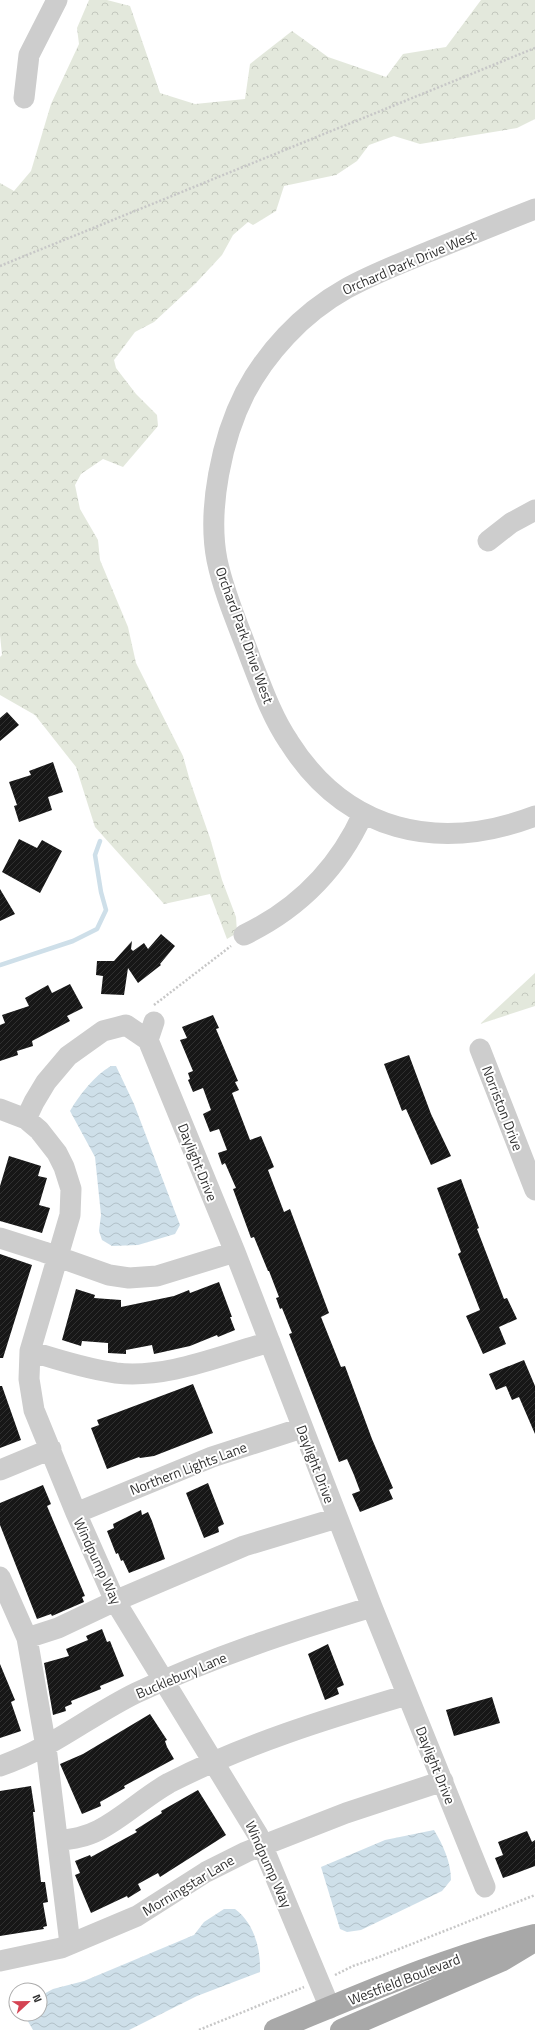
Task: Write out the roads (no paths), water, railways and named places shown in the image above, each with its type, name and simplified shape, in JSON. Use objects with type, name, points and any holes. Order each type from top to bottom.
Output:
[{"type":"main road","name":"Westfield Boulevard","points":[[275,2030],[454,1959],[492,1946],[535,1935]]},
{"type":"main road","name":"Westfield Boulevard","points":[[342,2030],[501,1961],[535,1941]]},
{"type":"street","points":[[24,98],[26,69],[29,54],[57,0]]},
{"type":"street","name":"Orchard Park Drive West","points":[[535,209],[354,282],[326,299],[297,325],[268,357],[244,394],[221,467],[214,514],[217,558],[232,607],[273,713],[288,740],[316,778],[331,792],[363,814],[399,827],[442,834],[483,832],[507,826],[535,816]]},
{"type":"street","points":[[488,541],[511,523],[535,510]]},
{"type":"street","points":[[244,935],[280,916],[309,893],[344,850],[363,814]]},
{"type":"street","name":"Daylight Drive","points":[[26,1119],[46,1082],[68,1056],[103,1031],[126,1025],[152,1023],[234,1252],[302,1428],[407,1695],[486,1887]]},
{"type":"street","name":"Norriston Drive","points":[[480,1049],[535,1190]]},
{"type":"street","name":"Windpump Way","points":[[0,1109],[26,1119],[49,1141],[64,1166],[71,1196],[70,1215],[30,1351],[28,1366],[30,1393],[34,1410],[115,1601],[215,1762],[263,1845],[330,2008]]},
{"type":"street","points":[[0,1238],[109,1275],[144,1278],[172,1272],[234,1252]]},
{"type":"street","points":[[30,1351],[96,1369],[136,1374],[170,1370],[270,1342]]},
{"type":"street","name":"Northern Lights Lane","points":[[76,1512],[212,1457],[302,1428]]},
{"type":"street","points":[[0,1470],[51,1449]]},
{"type":"street","points":[[27,1638],[58,1628],[115,1601],[244,1546],[337,1518]]},
{"type":"street","points":[[0,1577],[27,1638],[46,1747],[70,1944]]},
{"type":"street","name":"Bucklebury Lane","points":[[0,1766],[46,1747],[130,1696],[164,1681],[262,1641],[372,1607]]},
{"type":"street","points":[[58,1841],[79,1838],[98,1830],[164,1787],[215,1762],[317,1722],[407,1695]]},
{"type":"street","name":"Morningstar Lane","points":[[0,1960],[52,1951],[70,1944],[137,1916],[218,1864],[346,1813],[443,1781]]},
{"type":"water","points":[[111,1066],[116,1066],[134,1104],[180,1225],[175,1234],[138,1245],[112,1246],[102,1240],[99,1231],[101,1215],[95,1157],[70,1111],[88,1086]]},
{"type":"water","points":[[434,1830],[446,1854],[451,1873],[451,1880],[442,1891],[361,1930],[347,1932],[340,1929],[321,1867],[385,1840]]},
{"type":"water","points":[[224,1909],[235,1909],[242,1915],[252,1929],[258,1946],[260,1972],[197,1996],[129,2030],[33,2030],[28,2022],[48,2022],[48,1992],[84,1981],[194,1935],[204,1922]]},
{"type":"waterway","points":[[0,965],[73,941],[97,929],[106,910],[101,892],[95,855],[100,841]]}]
